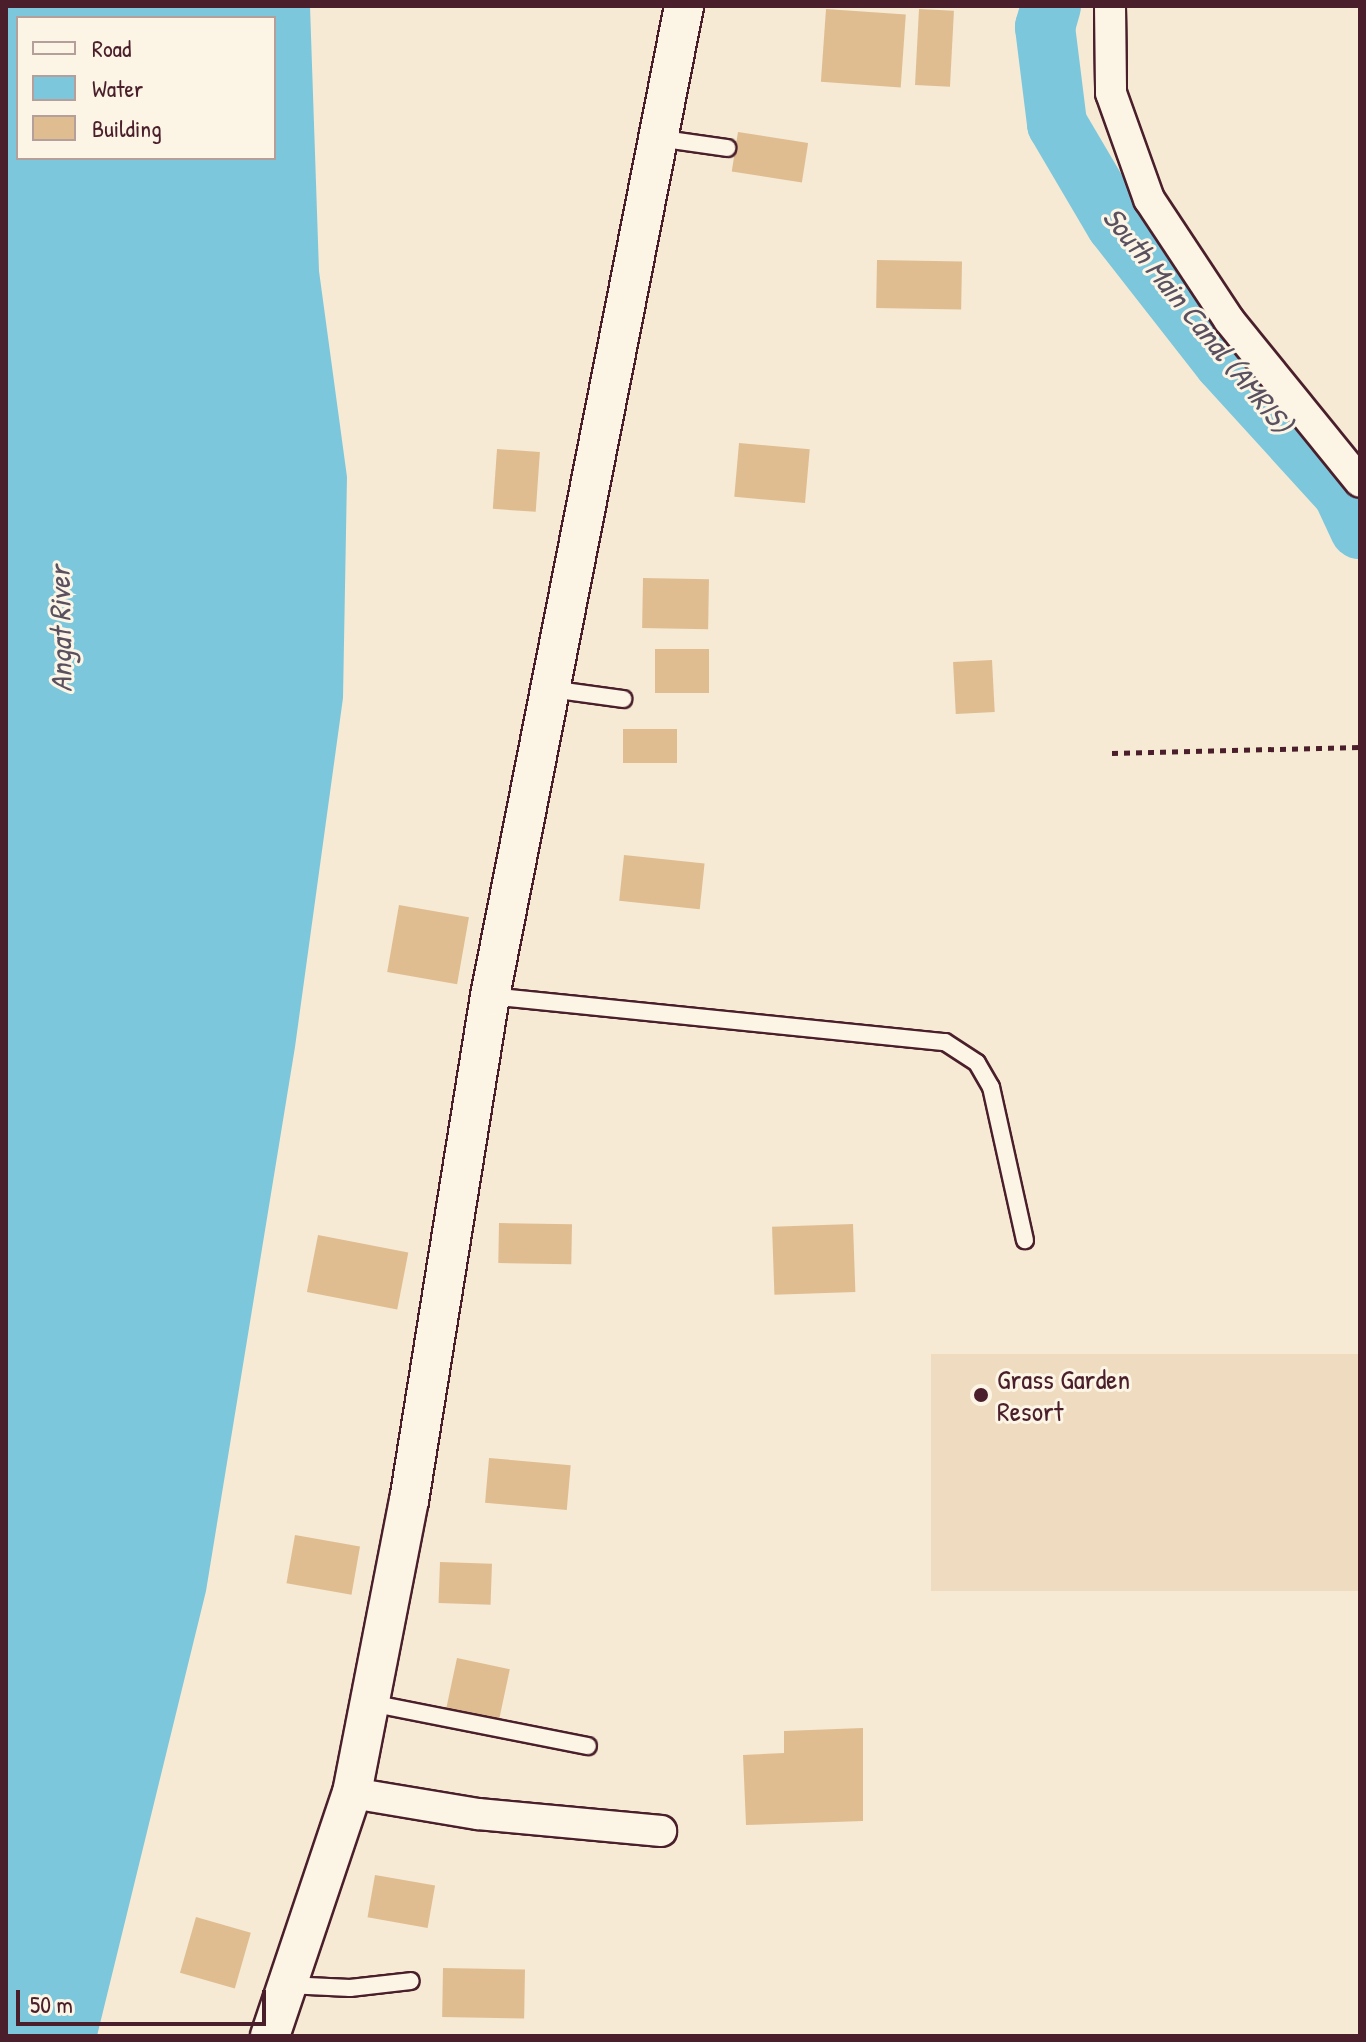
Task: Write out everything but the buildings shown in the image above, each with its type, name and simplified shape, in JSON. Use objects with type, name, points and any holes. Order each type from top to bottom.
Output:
[{"type":"street","points":[[270,2036],[352,1793],[409,1501],[490,996],[684,6]]},
{"type":"street","points":[[1110,6],[1111,93],[1149,199],[1229,320],[1360,482]]},
{"type":"street","points":[[352,1793],[478,1814],[661,1831]]},
{"type":"lane","points":[[656,138],[727,148]]},
{"type":"lane","points":[[549,689],[623,699]]},
{"type":"lane","points":[[490,996],[945,1042],[977,1063],[991,1087],[1025,1240]]},
{"type":"lane","points":[[370,1703],[588,1746]]},
{"type":"lane","points":[[287,1985],[350,1988],[411,1981]]},
{"type":"path","points":[[1112,753],[1360,747]]},
{"type":"shaded area","points":[[931,1354],[1360,1354],[1360,1591],[931,1591]]},
{"type":"water","name":"Angat River","points":[[6,6],[310,6],[319,271],[347,477],[343,698],[295,1047],[206,1591],[97,2036],[6,2036]]},
{"type":"waterway","name":"South Main Canal (AMRIS)","points":[[1051,6],[1045,27],[1057,124],[1116,224],[1224,362],[1343,493],[1360,529]]},
{"type":"place","name":"Grass Garden Resort","points":[[981,1395]]}]
